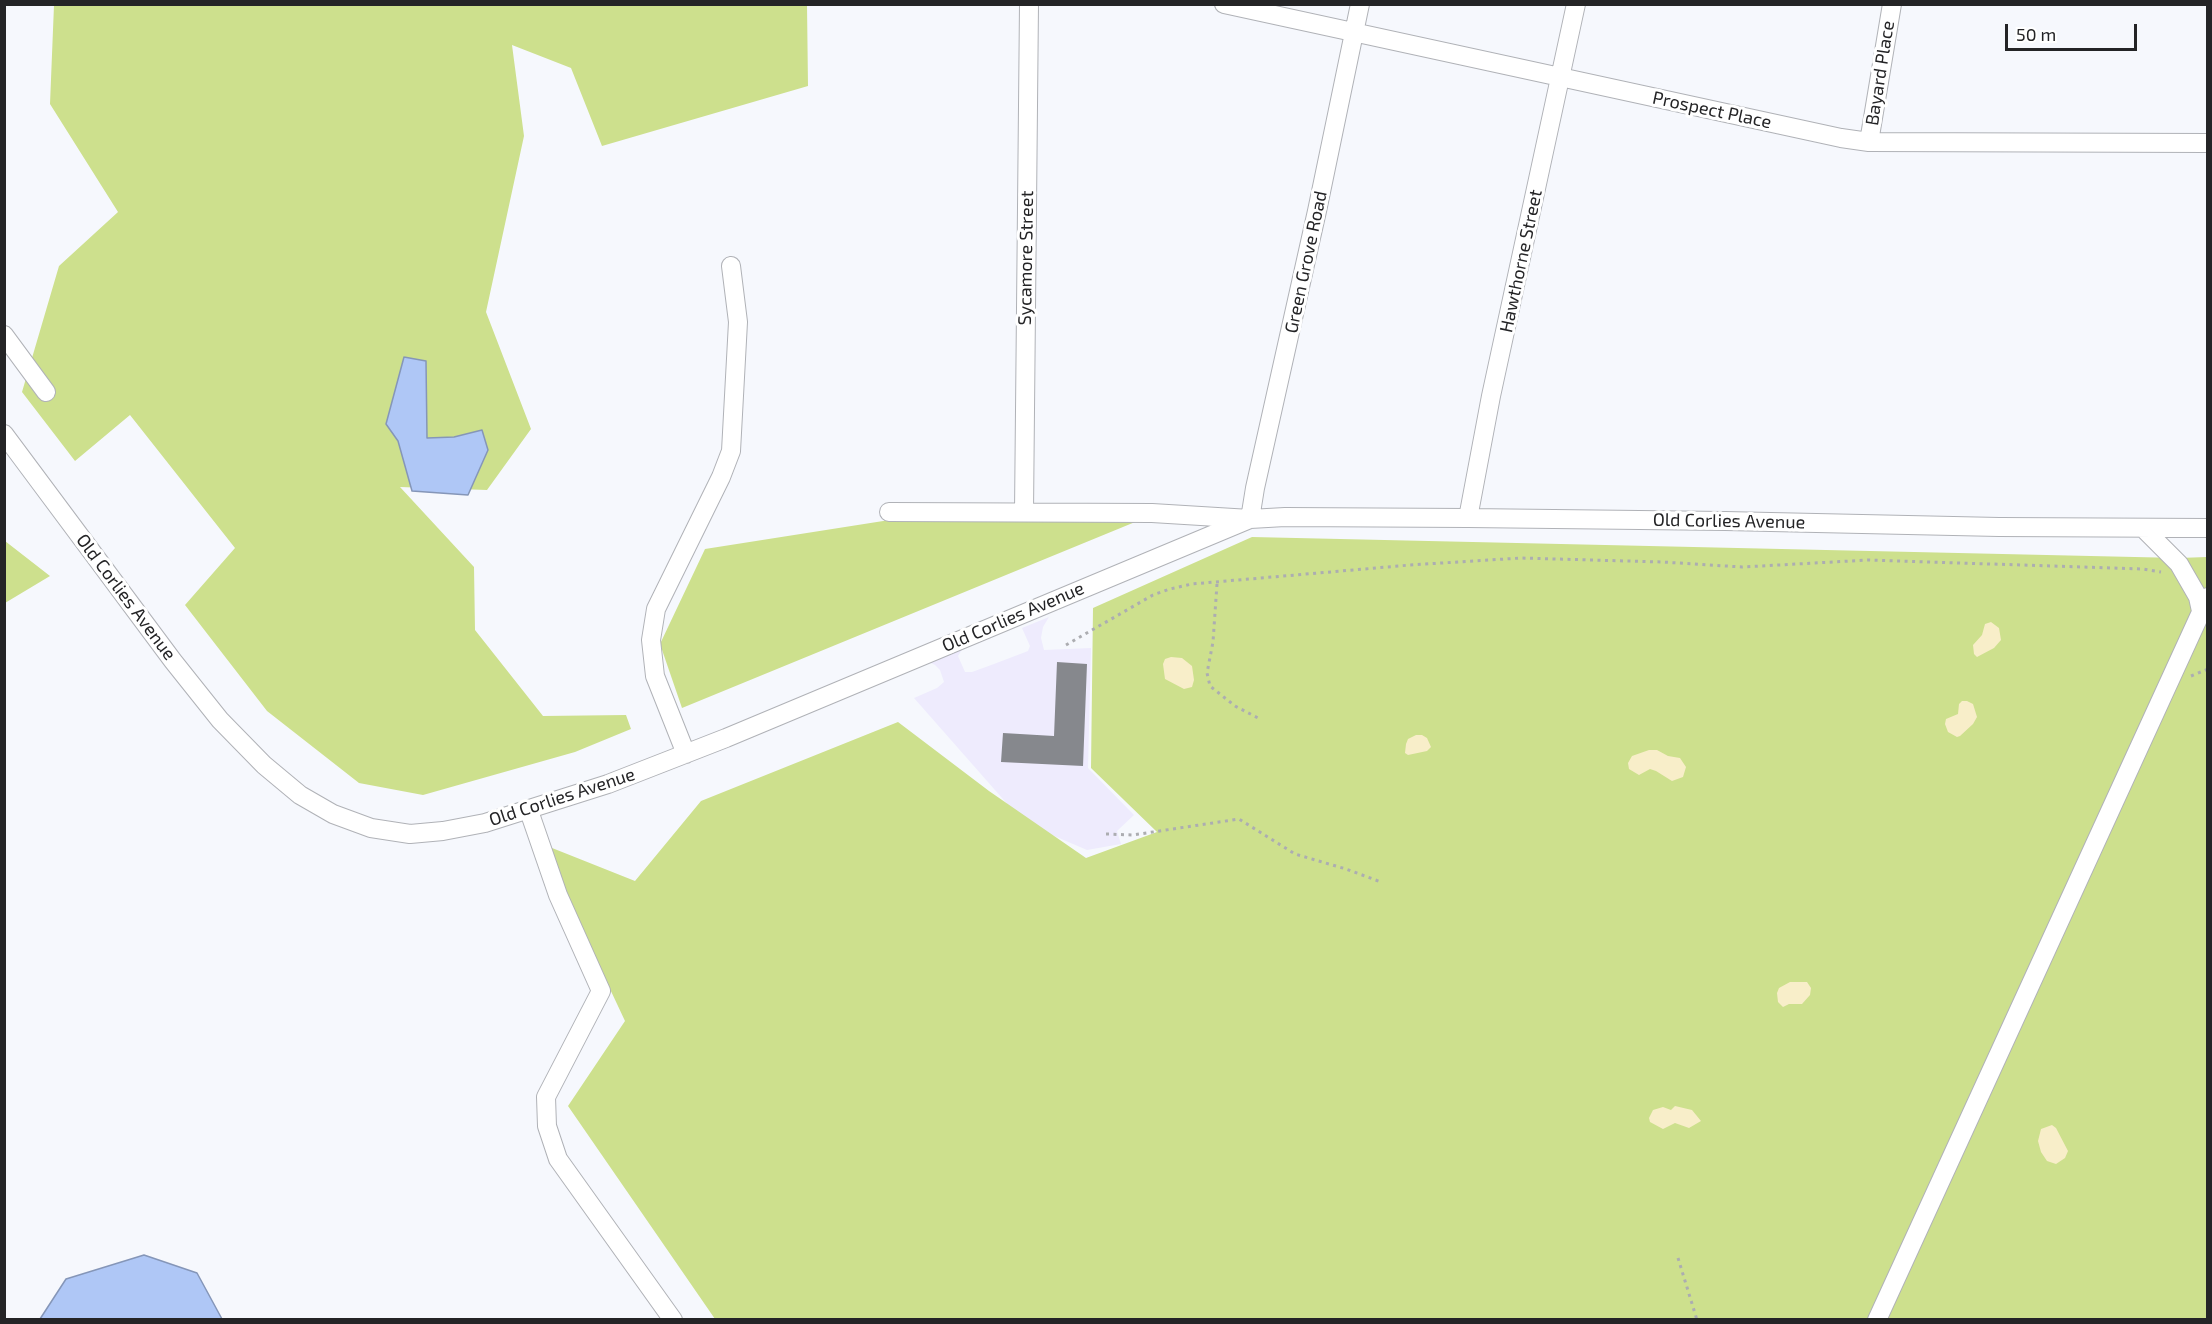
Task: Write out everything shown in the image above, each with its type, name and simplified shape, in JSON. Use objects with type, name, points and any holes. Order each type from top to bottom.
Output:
[{"type":"street","name":"Sycamore Street","points":[[1024,512],[1029,4]]},
{"type":"street","name":"Prospect Place","points":[[1224,4],[1841,138],[1869,142],[2208,143]]},
{"type":"street","name":"Green Grove Road","points":[[1250,519],[1360,4]]},
{"type":"street","name":"Hawthorne Street","points":[[1468,518],[1491,396],[1576,4]]},
{"type":"street","name":"Bayard Place","points":[[1869,142],[1892,4]]},
{"type":"street","points":[[686,754],[655,676],[651,640],[656,609],[721,477],[731,451],[738,322],[731,266]]},
{"type":"street","points":[[4,335],[46,392]]},
{"type":"street","name":"Old Corlies Avenue","points":[[4,434],[220,720],[264,765],[300,795],[333,814],[371,828],[410,834],[454,830],[529,811],[608,784],[686,754],[1250,519]]},
{"type":"street","name":"Old Corlies Avenue","points":[[889,512],[1152,513],[1250,519],[1285,517],[1468,518],[2208,528]]},
{"type":"street","points":[[1877,1320],[2204,604],[2179,564],[2143,528]]},
{"type":"street","points":[[529,811],[558,896],[601,991],[546,1097],[548,1126],[558,1159],[673,1320]]},
{"type":"path","points":[[1066,645],[1153,596],[1192,584],[1217,584],[1317,573],[1521,558],[1742,567],[1892,560],[2143,569],[2163,572]]},
{"type":"path","points":[[1217,584],[1213,642],[1207,673],[1209,686],[1235,705],[1260,719]]},
{"type":"path","points":[[1106,834],[1133,834],[1239,819],[1295,854],[1381,882]]},
{"type":"path","points":[[1678,1257],[1697,1320]]},
{"type":"shaded area","points":[[1049,617],[1043,627],[1041,638],[1044,650],[1091,648],[1088,768],[1134,815],[1117,831],[1121,844],[1087,850],[1024,823],[914,698],[937,688],[944,682],[940,670],[929,662],[963,648],[958,656],[965,672],[972,672],[994,664],[1028,651],[1030,646],[1022,628]]},
{"type":"green space","points":[[54,5],[807,5],[808,86],[602,146],[571,68],[512,45],[524,136],[486,312],[531,429],[487,490],[400,487],[474,567],[475,630],[543,716],[626,715],[631,729],[575,752],[423,795],[359,783],[267,711],[185,605],[235,548],[130,415],[75,461],[22,392],[59,266],[118,212],[50,104]]},
{"type":"green space","points":[[915,516],[1140,520],[682,708],[660,644],[705,549]]},
{"type":"green space","points":[[1252,537],[2207,557],[2207,1319],[715,1319],[568,1106],[625,1021],[542,844],[635,881],[701,801],[898,722],[989,791],[1086,858],[1157,832],[1091,768],[1093,608]]},
{"type":"green space","points":[[5,541],[50,576],[4,603]]},
{"type":"sand","points":[[1991,622],[1999,628],[2001,640],[1994,648],[1977,657],[1974,654],[1973,645],[1982,635],[1985,624]]},
{"type":"sand","points":[[1182,658],[1192,666],[1194,680],[1192,687],[1184,689],[1165,679],[1163,664],[1165,659]]},
{"type":"sand","points":[[1962,701],[1973,704],[1977,717],[1973,724],[1957,737],[1948,732],[1945,724],[1946,719],[1958,714],[1959,704]]},
{"type":"sand","points":[[1416,735],[1427,738],[1431,747],[1427,751],[1408,755],[1405,753],[1408,739]]},
{"type":"sand","points":[[1649,750],[1657,750],[1668,756],[1680,758],[1686,767],[1683,777],[1672,781],[1650,769],[1639,775],[1629,769],[1628,763],[1632,756]]},
{"type":"sand","points":[[1790,982],[1807,982],[1811,988],[1810,995],[1802,1004],[1789,1004],[1783,1007],[1778,1002],[1777,993],[1779,988]]},
{"type":"sand","points":[[1675,1106],[1692,1110],[1701,1121],[1689,1128],[1675,1123],[1663,1129],[1650,1122],[1649,1118],[1653,1110],[1663,1107],[1671,1110]]},
{"type":"sand","points":[[2052,1125],[2056,1128],[2068,1151],[2065,1158],[2056,1164],[2047,1161],[2038,1141],[2041,1129]]},
{"type":"water","points":[[404,357],[426,361],[427,438],[454,437],[482,430],[488,450],[468,495],[412,491],[398,441],[386,424]]},
{"type":"water","points":[[144,1255],[197,1273],[222,1319],[40,1319],[66,1279]]},
{"type":"building","points":[[1057,662],[1087,664],[1083,766],[1001,762],[1003,733],[1054,736]]}]
